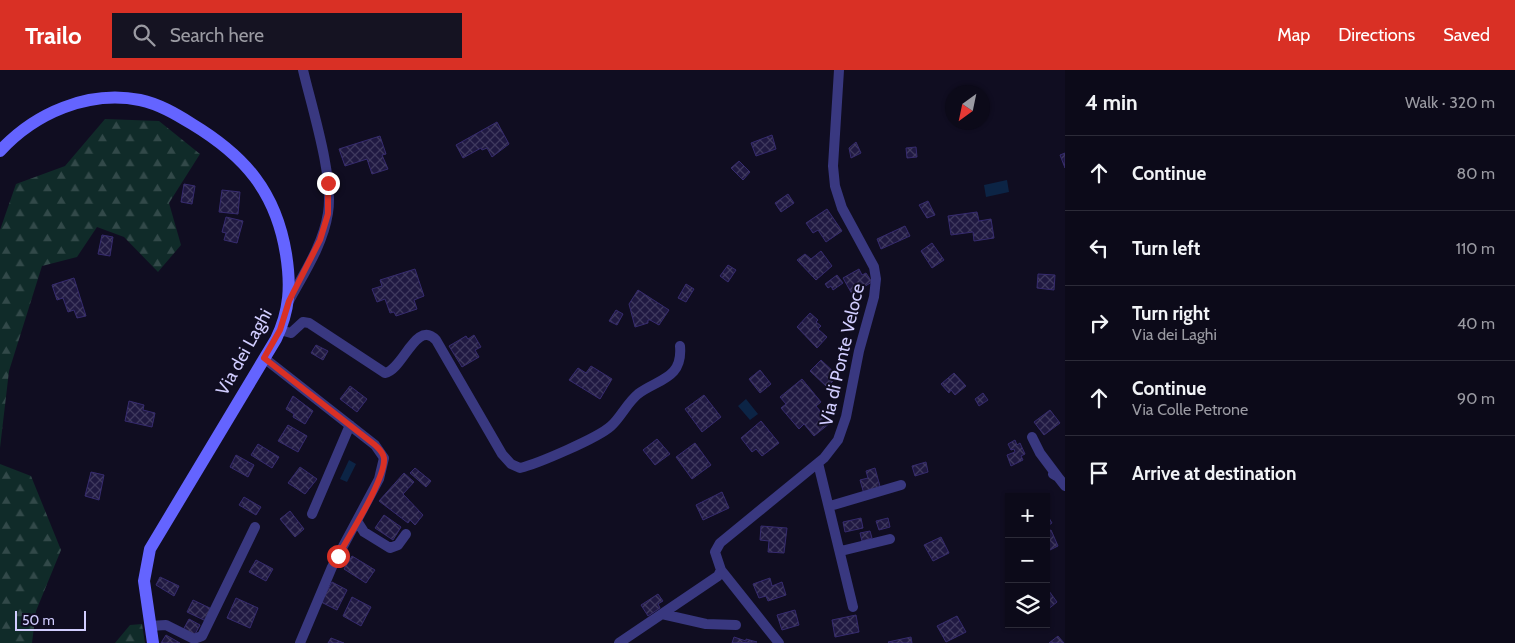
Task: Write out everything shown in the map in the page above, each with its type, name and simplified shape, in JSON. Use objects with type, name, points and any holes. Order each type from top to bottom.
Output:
[{"type":"main road","name":"Via dei Laghi","points":[[0,151],[16,135],[66,106],[88,100],[112,98],[139,100],[179,116],[212,138],[241,161],[268,195],[277,218],[285,248],[290,286],[289,301],[280,330],[150,549],[144,581],[153,643]]},
{"type":"street","points":[[289,301],[320,240],[329,205],[328,183],[303,70]]},
{"type":"street","name":"Via di Ponte Veloce","points":[[722,575],[715,552],[720,542],[818,463],[834,446],[843,429],[859,351],[876,285],[874,267],[842,208],[834,186],[833,166],[838,70]]},
{"type":"street","points":[[280,330],[291,333],[302,322],[309,323],[385,373],[394,369],[417,338],[424,335],[431,336],[436,340],[502,454],[511,464],[520,468],[609,428],[636,396],[662,382],[670,375],[680,358],[680,346]]},
{"type":"street","points":[[264,358],[378,448],[384,458],[379,479],[328,576],[300,643]]},
{"type":"street","points":[[312,514],[350,425]]},
{"type":"street","points":[[1032,437],[1040,454],[1065,486]]},
{"type":"street","points":[[818,463],[841,551],[853,607]]},
{"type":"street","points":[[1047,473],[1058,477]]},
{"type":"street","points":[[830,506],[900,485]]},
{"type":"street","points":[[357,521],[364,532],[390,548],[398,545],[406,534]]},
{"type":"street","points":[[150,626],[166,625],[194,639],[202,636],[256,528]]},
{"type":"street","points":[[841,551],[890,539]]},
{"type":"street","points":[[619,643],[722,575],[779,643]]},
{"type":"street","points":[[662,614],[706,624],[736,625]]},
{"type":"green space","points":[[105,119],[159,121],[200,154],[169,203],[181,245],[158,272],[124,237],[97,227],[77,257],[42,266],[9,371],[0,448],[0,230],[16,184],[65,166]]},
{"type":"green space","points":[[0,464],[31,476],[61,550],[36,611],[32,643],[0,643]]},
{"type":"green space","points":[[142,624],[145,643],[115,643],[130,625]]},
{"type":"water","points":[[1007,180],[1009,192],[986,197],[984,185]]},
{"type":"water","points":[[746,399],[758,414],[750,420],[738,406]]},
{"type":"water","points":[[349,460],[356,464],[347,482],[340,479]]},
{"type":"building","points":[[497,122],[509,144],[492,157],[487,148],[482,150],[481,148],[463,158],[456,145]]},
{"type":"building","points":[[772,135],[776,149],[756,156],[751,143]]},
{"type":"building","points":[[380,136],[386,154],[382,155],[388,169],[372,174],[367,159],[345,166],[339,149]]},
{"type":"building","points":[[856,142],[861,153],[851,158],[849,148]]},
{"type":"building","points":[[916,147],[917,157],[907,158],[906,148]]},
{"type":"building","points":[[1065,153],[1065,168],[1060,155]]},
{"type":"building","points":[[739,161],[750,172],[743,180],[731,168]]},
{"type":"building","points":[[184,184],[195,186],[192,204],[181,202]]},
{"type":"building","points":[[222,190],[240,192],[238,214],[219,212]]},
{"type":"building","points":[[788,194],[794,203],[781,212],[775,203]]},
{"type":"building","points":[[928,201],[935,215],[927,218],[919,205]]},
{"type":"building","points":[[827,209],[842,231],[826,242],[818,230],[813,233],[806,223]]},
{"type":"building","points":[[977,212],[979,221],[991,219],[994,238],[974,241],[973,232],[951,235],[948,216]]},
{"type":"building","points":[[226,217],[243,221],[237,243],[224,240],[226,233],[222,232]]},
{"type":"building","points":[[905,226],[910,236],[881,249],[877,239]]},
{"type":"building","points":[[102,235],[113,237],[110,256],[98,254]]},
{"type":"building","points":[[932,243],[944,260],[932,268],[921,251]]},
{"type":"building","points":[[821,251],[832,266],[816,280],[797,260],[805,254],[811,259]]},
{"type":"building","points":[[728,265],[736,270],[728,282],[720,276]]},
{"type":"building","points":[[415,269],[424,296],[414,300],[417,309],[396,316],[394,312],[390,313],[385,299],[377,302],[372,289],[382,286],[380,280]]},
{"type":"building","points":[[859,269],[862,275],[866,273],[872,282],[852,294],[843,278]]},
{"type":"building","points":[[1038,274],[1055,275],[1054,290],[1037,288]]},
{"type":"building","points":[[837,275],[843,283],[833,290],[831,286],[828,288],[825,284]]},
{"type":"building","points":[[74,278],[86,316],[77,318],[74,310],[68,312],[63,298],[57,300],[52,285]]},
{"type":"building","points":[[686,284],[694,289],[686,302],[678,298]]},
{"type":"building","points":[[638,290],[669,310],[659,325],[648,320],[648,323],[635,327],[629,304]]},
{"type":"building","points":[[616,310],[623,314],[617,325],[609,321]]},
{"type":"building","points":[[810,313],[818,320],[816,322],[821,326],[818,329],[827,337],[817,348],[797,327]]},
{"type":"building","points":[[474,335],[481,347],[475,350],[479,357],[462,367],[449,346],[466,336],[468,339]]},
{"type":"building","points":[[316,345],[328,351],[323,360],[311,353]]},
{"type":"building","points":[[821,360],[838,376],[827,387],[810,371]]},
{"type":"building","points":[[591,366],[612,379],[600,399],[569,380],[578,368],[586,373]]},
{"type":"building","points":[[760,370],[771,384],[760,393],[749,379]]},
{"type":"building","points":[[954,373],[966,386],[955,395],[951,390],[949,393],[941,384]]},
{"type":"building","points":[[802,379],[821,402],[816,406],[830,423],[814,436],[804,424],[799,429],[781,408],[786,404],[780,397]]},
{"type":"building","points":[[350,386],[367,399],[357,412],[340,399]]},
{"type":"building","points":[[983,393],[988,400],[979,406],[975,399]]},
{"type":"building","points":[[704,395],[721,417],[702,432],[685,409]]},
{"type":"building","points":[[293,396],[313,411],[305,424],[293,417],[294,414],[286,409]]},
{"type":"building","points":[[129,401],[144,405],[143,410],[155,413],[152,427],[125,421]]},
{"type":"building","points":[[1050,410],[1060,423],[1044,435],[1034,422]]},
{"type":"building","points":[[761,421],[779,443],[762,456],[756,449],[752,452],[741,438]]},
{"type":"building","points":[[288,425],[307,436],[298,452],[278,441]]},
{"type":"building","points":[[657,439],[670,454],[655,465],[643,450]]},
{"type":"building","points":[[1015,440],[1017,445],[1020,443],[1025,454],[1021,456],[1023,460],[1011,466],[1007,455],[1015,452],[1014,449],[1011,450],[1008,444]]},
{"type":"building","points":[[695,443],[711,465],[692,479],[676,457]]},
{"type":"building","points":[[258,444],[279,457],[272,468],[251,455]]},
{"type":"building","points":[[236,455],[254,465],[248,477],[230,467]]},
{"type":"building","points":[[926,462],[928,472],[915,476],[912,466]]},
{"type":"building","points":[[300,467],[317,479],[305,494],[288,483]]},
{"type":"building","points":[[415,468],[431,481],[426,487],[410,473]]},
{"type":"building","points":[[875,468],[881,490],[864,494],[860,480],[868,478],[866,471]]},
{"type":"building","points":[[91,472],[104,475],[99,500],[85,496]]},
{"type":"building","points":[[404,473],[414,482],[403,494],[423,515],[415,525],[410,520],[408,523],[379,501]]},
{"type":"building","points":[[722,492],[729,508],[703,520],[696,505]]},
{"type":"building","points":[[244,497],[261,507],[256,515],[239,505]]},
{"type":"building","points":[[290,511],[304,529],[295,537],[280,519]]},
{"type":"building","points":[[384,515],[401,527],[393,540],[375,528]]},
{"type":"building","points":[[861,518],[863,528],[845,532],[843,522]]},
{"type":"building","points":[[888,518],[890,527],[879,530],[876,521]]},
{"type":"building","points":[[761,526],[787,528],[784,553],[768,552],[769,541],[760,540]]},
{"type":"building","points":[[1050,530],[1058,546],[1050,550],[1050,538]]},
{"type":"building","points":[[870,531],[872,538],[862,541],[860,533]]},
{"type":"building","points":[[941,537],[949,553],[933,561],[924,545]]},
{"type":"building","points":[[352,556],[375,570],[366,583],[344,569]]},
{"type":"building","points":[[256,560],[273,569],[266,581],[249,572]]},
{"type":"building","points":[[160,577],[179,586],[174,596],[156,585]]},
{"type":"building","points":[[770,578],[772,586],[782,582],[786,595],[768,601],[766,596],[759,598],[753,584]]},
{"type":"building","points":[[332,582],[347,590],[337,610],[321,602]]},
{"type":"building","points":[[1050,592],[1057,602],[1050,608]]},
{"type":"building","points":[[658,594],[663,601],[658,604],[660,608],[648,616],[641,605]]},
{"type":"building","points":[[352,597],[371,607],[361,626],[343,616]]},
{"type":"building","points":[[236,598],[258,608],[250,628],[227,618]]},
{"type":"building","points":[[193,600],[214,610],[208,622],[187,612]]},
{"type":"building","points":[[795,610],[799,625],[782,630],[777,615]]},
{"type":"building","points":[[856,615],[859,632],[835,637],[832,620]]},
{"type":"building","points":[[957,616],[966,632],[946,642],[937,626]]},
{"type":"building","points":[[189,619],[200,625],[194,636],[183,630]]},
{"type":"building","points":[[166,635],[180,643],[161,643]]},
{"type":"building","points":[[1058,636],[1064,643],[1049,643]]},
{"type":"building","points":[[734,637],[746,641],[746,639],[757,642],[732,643]]},
{"type":"building","points":[[911,637],[912,643],[888,642]]},
{"type":"building","points":[[331,638],[344,643],[328,643]]},
{"type":"route","points":[[328,183],[328,214],[320,240],[289,301],[286,315],[276,339],[264,358],[375,445],[383,454],[384,464],[379,479],[338,556]]}]
